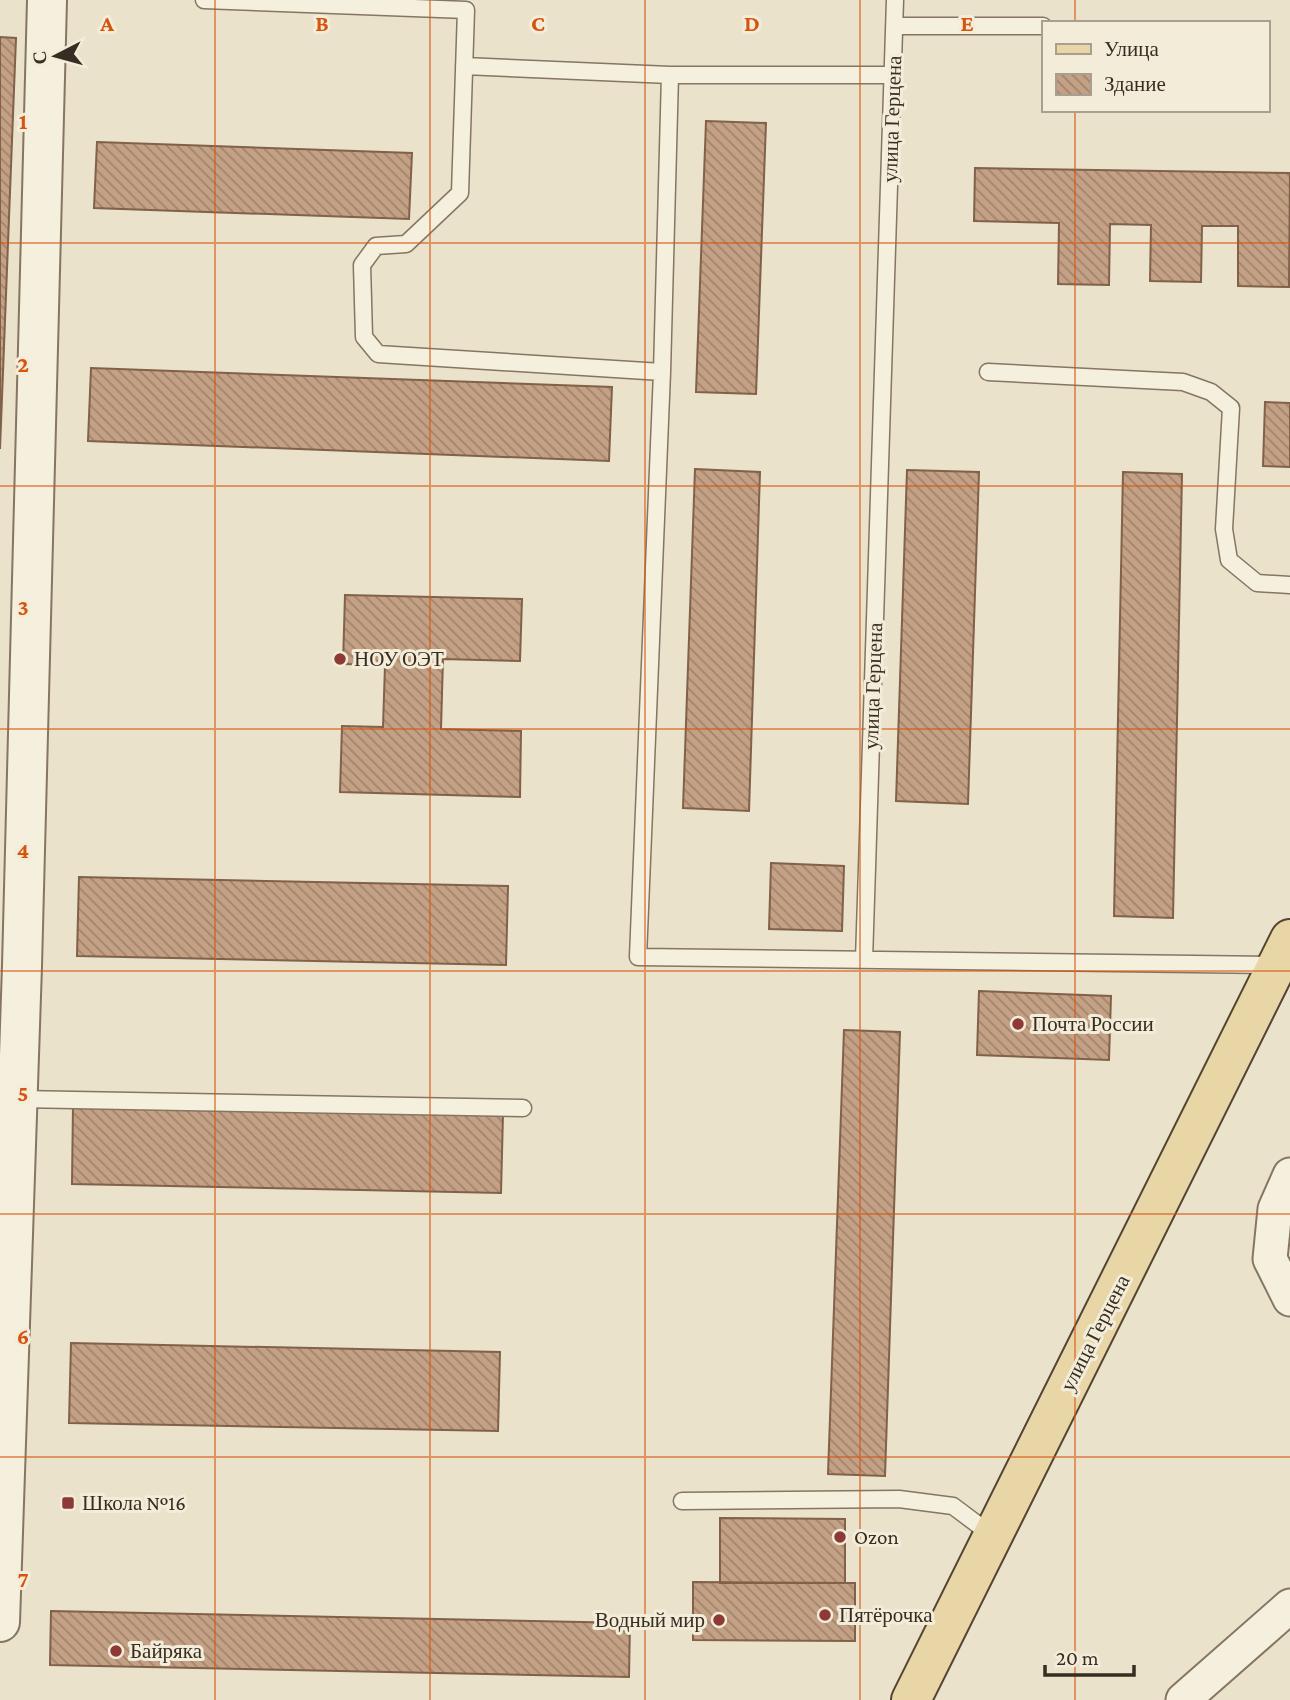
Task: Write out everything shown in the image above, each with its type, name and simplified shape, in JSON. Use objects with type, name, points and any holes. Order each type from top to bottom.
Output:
[{"type":"main road","name":"улица Герцена","points":[[911,1700],[1283,952]]},
{"type":"street","points":[[0,1622],[18,1099],[11,965],[47,0]]},
{"type":"street","points":[[1290,1175],[1275,1209],[1270,1259],[1290,1299]]},
{"type":"street","points":[[1183,1700],[1290,1606]]},
{"type":"lane","points":[[204,0],[441,4],[466,10],[460,193],[406,244],[376,246],[362,265],[364,337],[378,354],[662,372]]},
{"type":"lane","name":"улица Герцена","points":[[895,0],[864,960],[1283,952]]},
{"type":"lane","points":[[895,26],[1042,26]]},
{"type":"lane","points":[[464,66],[670,75],[893,75]]},
{"type":"lane","points":[[670,75],[662,372],[638,957],[864,960]]},
{"type":"lane","points":[[988,372],[1183,382],[1211,392],[1231,408],[1224,530],[1229,560],[1257,583],[1290,585]]},
{"type":"lane","points":[[18,1099],[523,1108]]},
{"type":"lane","points":[[682,1500],[898,1499],[953,1506],[993,1536]]},
{"type":"building","points":[[0,37],[16,38],[0,449]]},
{"type":"building","points":[[706,121],[766,123],[756,394],[696,392]]},
{"type":"building","points":[[97,142],[412,153],[409,219],[94,208]]},
{"type":"building","points":[[975,168],[1290,173],[1289,287],[1238,286],[1238,226],[1202,226],[1201,282],[1150,281],[1151,225],[1110,224],[1109,285],[1058,284],[1059,223],[974,221]]},
{"type":"building","points":[[91,368],[612,387],[609,461],[88,441]]},
{"type":"building","points":[[1265,402],[1290,403],[1290,467],[1263,466]]},
{"type":"building","points":[[695,469],[760,472],[749,811],[683,808]]},
{"type":"building","points":[[907,470],[979,472],[968,804],[896,801]]},
{"type":"building","points":[[1123,472],[1182,474],[1173,918],[1114,916]]},
{"type":"building","points":[[345,595],[522,599],[520,661],[443,659],[441,729],[521,731],[520,797],[340,792],[342,726],[383,727],[385,665],[343,664]]},
{"type":"building","points":[[771,863],[844,866],[842,931],[769,929]]},
{"type":"building","points":[[79,877],[508,886],[506,965],[77,956]]},
{"type":"building","points":[[979,991],[1111,996],[1109,1060],[977,1055]]},
{"type":"building","points":[[844,1030],[900,1032],[885,1476],[828,1474]]},
{"type":"building","points":[[73,1105],[503,1114],[501,1193],[72,1184]]},
{"type":"building","points":[[71,1343],[500,1352],[498,1431],[69,1423]]},
{"type":"building","points":[[720,1518],[845,1519],[845,1583],[720,1583]]},
{"type":"building","points":[[693,1582],[855,1583],[855,1641],[693,1640]]},
{"type":"building","points":[[51,1611],[630,1623],[629,1677],[50,1665]]},
{"type":"place","name":"НОУ ОЭТ","points":[[340,659]]},
{"type":"place","name":"Почта России","points":[[1018,1024]]},
{"type":"place","name":"Школа №16","points":[[68,1503]]},
{"type":"place","name":"Ozon","points":[[840,1537]]},
{"type":"place","name":"Пятёрочка","points":[[825,1615]]},
{"type":"place","name":"Водный мир","points":[[719,1620]]},
{"type":"place","name":"Байряка","points":[[116,1651]]}]
